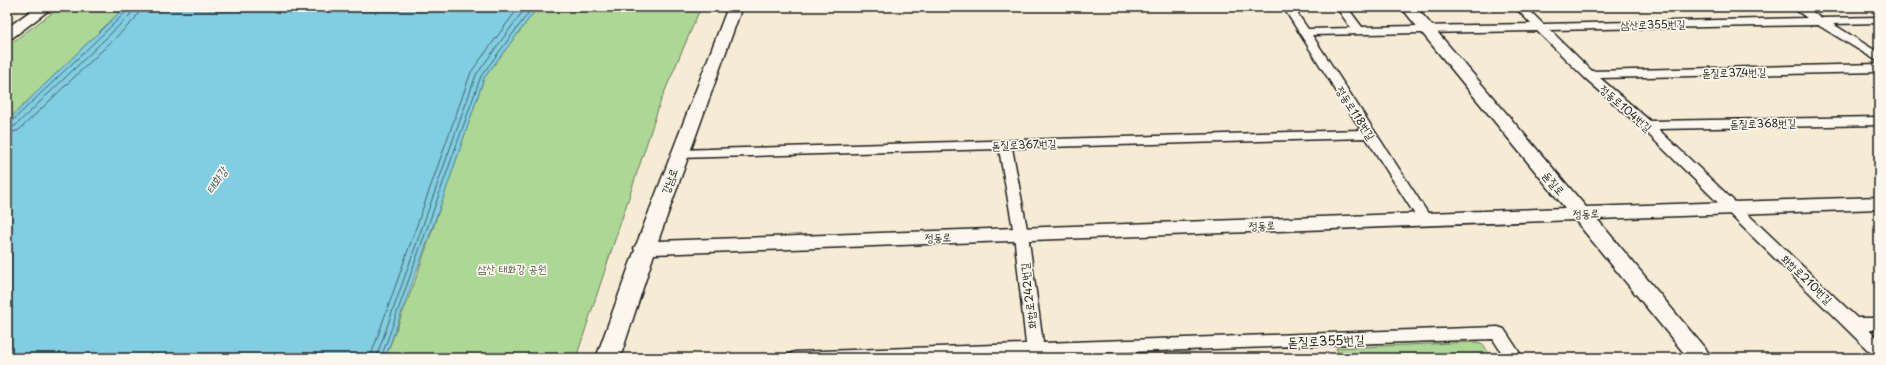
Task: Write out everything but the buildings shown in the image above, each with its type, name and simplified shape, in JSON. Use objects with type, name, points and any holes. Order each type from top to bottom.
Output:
[{"type":"main road","points":[[7,35],[46,7]]},
{"type":"main road","name":"강남로","points":[[608,358],[644,248],[678,154],[735,7]]},
{"type":"main road","name":"돋질로","points":[[1408,7],[1701,358]]},
{"type":"main road","name":"정동로","points":[[644,248],[1424,218],[1879,203]]},
{"type":"street","name":"정동로118번길","points":[[1288,7],[1424,218]]},
{"type":"street","points":[[1340,7],[1358,30]]},
{"type":"street","name":"정동로104번길","points":[[1520,7],[1589,75],[1646,125],[1733,208]]},
{"type":"street","points":[[1796,7],[1879,58]]},
{"type":"street","name":"삼산로355번길","points":[[1304,32],[1818,20],[1879,20]]},
{"type":"street","name":"돋질로374번길","points":[[1589,75],[1879,68]]},
{"type":"street","name":"돋질로368번길","points":[[1646,125],[1879,121]]},
{"type":"street","name":"돋질로367번길","points":[[678,154],[1369,134]]},
{"type":"street","name":"화합로242번길","points":[[1006,144],[1021,234],[1035,354]]},
{"type":"street","name":"화합로210번길","points":[[1733,208],[1854,324],[1879,351]]},
{"type":"street","points":[[1854,324],[1879,324]]},
{"type":"street","name":"돋질로355번길","points":[[795,358],[1035,354],[1498,333],[1514,358]]},
{"type":"shaded area","points":[[1305,351],[1320,358],[1067,358]]},
{"type":"green space","points":[[60,7],[125,7],[7,121],[7,46]]},
{"type":"green space","name":"삼산 태화강 공원","points":[[538,7],[701,7],[661,100],[576,358],[385,358],[415,281],[484,78]]},
{"type":"green space","points":[[1477,342],[1483,344],[1492,358],[1341,358],[1336,348]]},
{"type":"water","name":"태화강","points":[[125,7],[538,7],[484,78],[445,193],[385,358],[7,358],[7,121]]}]
